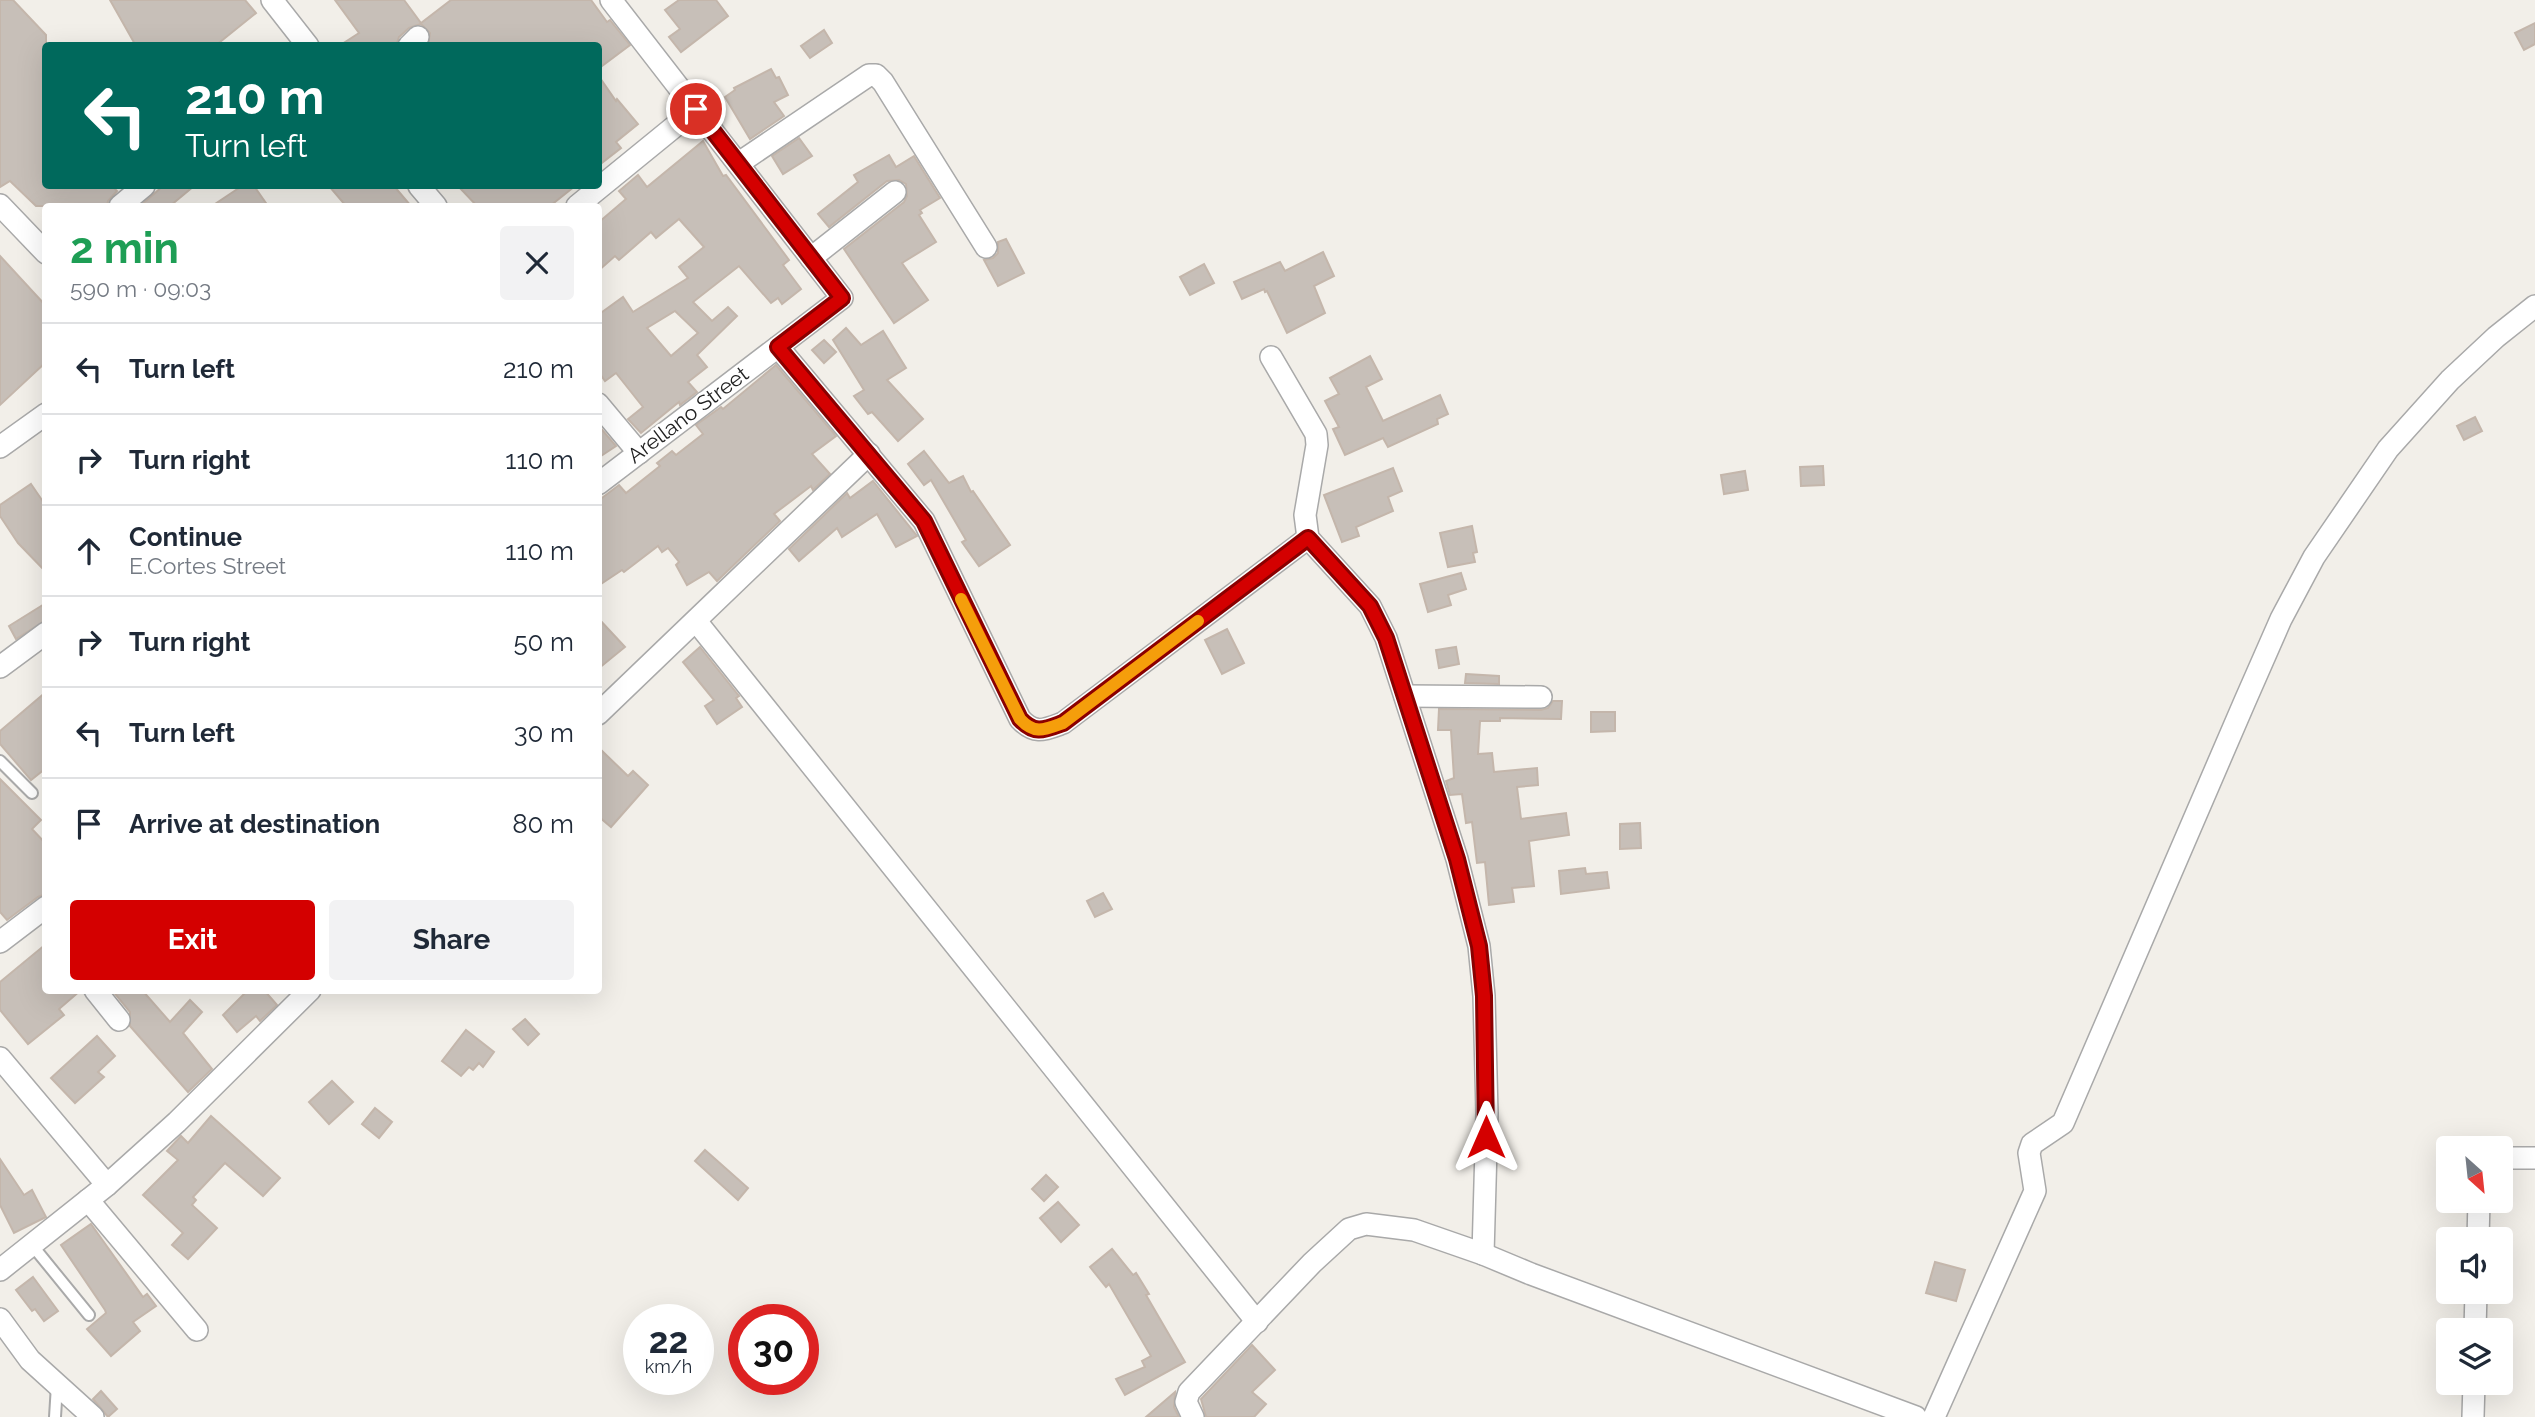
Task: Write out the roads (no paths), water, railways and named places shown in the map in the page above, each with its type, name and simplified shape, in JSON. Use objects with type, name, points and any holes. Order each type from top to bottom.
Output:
[{"type":"street","points":[[272,0],[305,42]]},
{"type":"street","points":[[611,0],[811,258],[895,192]]},
{"type":"street","points":[[739,163],[869,75],[876,75],[883,82],[986,247]]},
{"type":"street","points":[[602,186],[696,109]]},
{"type":"street","points":[[124,203],[140,189]]},
{"type":"street","points":[[422,189],[433,203]]},
{"type":"street","points":[[581,203],[598,189]]},
{"type":"street","points":[[0,205],[42,249]]},
{"type":"street","name":"Arellano Street","points":[[602,481],[842,298],[811,258]]},
{"type":"street","points":[[1934,1417],[2035,1191],[2029,1153],[2032,1144],[2063,1123],[2281,619],[2314,557],[2388,449],[2450,380],[2496,337],[2535,306]]},
{"type":"street","points":[[778,347],[924,521],[1020,719],[1029,729],[1038,732],[1063,723],[1308,538]]},
{"type":"street","points":[[1271,357],[1316,434],[1317,445],[1305,515],[1308,538],[1370,606],[1386,638],[1457,859],[1479,946],[1484,996],[1486,1100],[1483,1254]]},
{"type":"street","points":[[602,409],[639,453]]},
{"type":"street","points":[[0,447],[42,421]]},
{"type":"street","points":[[602,710],[869,454]]},
{"type":"street","points":[[696,621],[1257,1322]]},
{"type":"street","points":[[0,667],[42,636]]},
{"type":"street","points":[[1405,696],[1541,697]]},
{"type":"street","points":[[0,942],[42,916]]},
{"type":"street","points":[[98,994],[119,1020]]},
{"type":"street","points":[[0,1270],[107,1185],[177,1122],[306,994]]},
{"type":"street","points":[[0,1058],[107,1185]]},
{"type":"street","points":[[2513,1158],[2535,1158]]},
{"type":"street","points":[[88,1200],[197,1330]]},
{"type":"street","points":[[1193,1417],[1186,1402],[1189,1392],[1312,1263],[1349,1229],[1366,1224],[1414,1230],[1483,1254],[1916,1417]]},
{"type":"street","points":[[0,1320],[30,1360],[93,1417]]},
{"type":"street","points":[[2473,1417],[2474,1395]]},
{"type":"lane","points":[[0,761],[32,793]]},
{"type":"lane","points":[[32,1245],[89,1315]]},
{"type":"lane","points":[[55,1417],[57,1385]]}]
